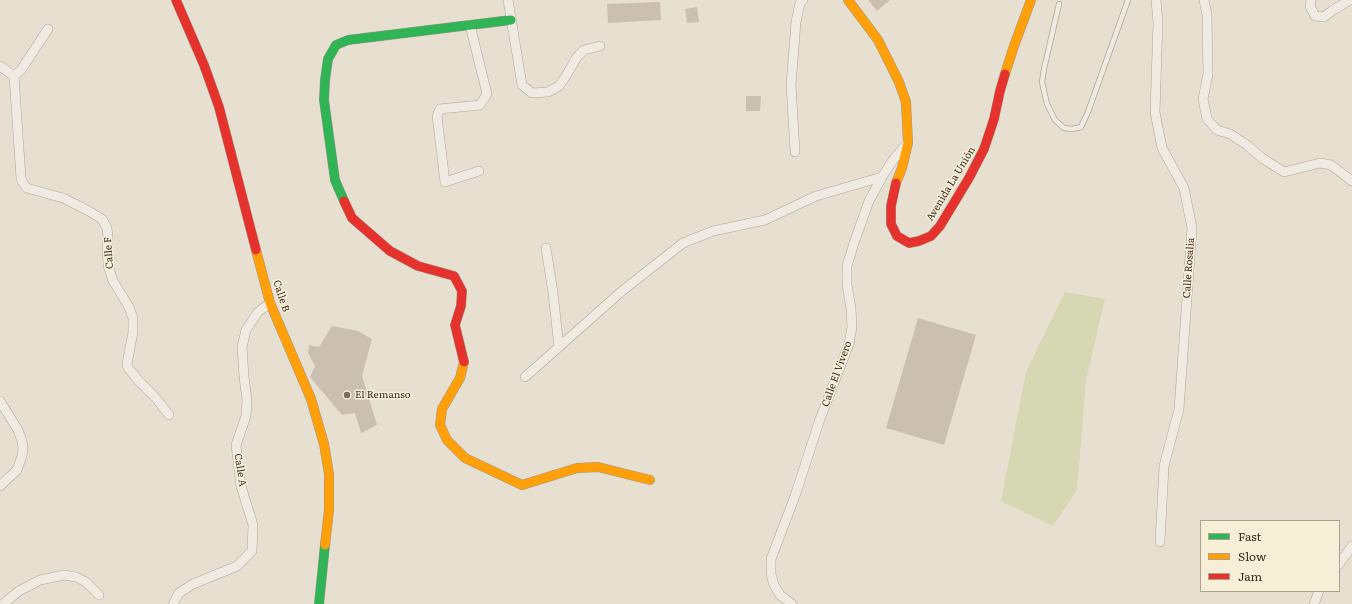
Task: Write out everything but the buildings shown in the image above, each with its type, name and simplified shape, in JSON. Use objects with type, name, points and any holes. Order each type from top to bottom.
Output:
[{"type":"street","name":"Calle B","points":[[176,0],[204,65],[219,107],[270,303],[312,399],[324,444],[328,474],[329,510],[319,604]]},
{"type":"street","points":[[508,0],[522,85],[532,93],[548,92],[559,86],[577,57],[584,50],[600,46]]},
{"type":"street","points":[[795,152],[791,85],[796,22],[800,3],[803,0]]},
{"type":"street","name":"Avenida La Unión","points":[[848,0],[878,40],[899,82],[906,102],[908,143],[890,206],[891,224],[897,236],[908,243],[919,241],[931,236],[940,226],[969,178],[984,149],[1014,46],[1031,0]]},
{"type":"street","name":"Calle Rosalia","points":[[1156,0],[1158,22],[1155,112],[1162,148],[1184,188],[1192,228],[1179,409],[1164,466],[1160,542]]},
{"type":"street","points":[[1204,0],[1207,16],[1208,74],[1203,99],[1206,119],[1217,130],[1230,134],[1247,145],[1262,158],[1284,172],[1320,163],[1331,165],[1352,181]]},
{"type":"street","points":[[1311,0],[1310,6],[1315,16],[1324,17],[1350,0]]},
{"type":"street","points":[[511,20],[348,40],[336,45],[328,59],[324,100],[335,180],[352,218],[390,251],[418,266],[454,276],[462,291],[461,306],[455,325],[464,360],[460,378],[442,409],[440,425],[447,440],[465,458],[522,485],[577,468],[598,467],[650,480]]},
{"type":"street","points":[[470,24],[487,94],[480,105],[440,109],[437,116],[445,182],[479,172]]},
{"type":"street","points":[[0,66],[14,76],[21,70],[48,29]]},
{"type":"street","name":"Calle F","points":[[14,76],[21,178],[23,184],[27,188],[63,198],[88,210],[102,219],[108,237],[108,265],[113,281],[129,307],[133,318],[133,332],[127,364],[128,368],[155,397],[169,415]]},
{"type":"street","name":"Calle El Vivero","points":[[792,604],[780,595],[774,585],[771,574],[771,559],[795,496],[820,418],[849,344],[852,327],[847,285],[847,266],[854,243],[869,201],[882,177],[908,143]]},
{"type":"street","points":[[525,377],[622,291],[683,243],[713,231],[765,220],[816,196],[882,177]]},
{"type":"street","points":[[546,248],[559,347]]},
{"type":"street","name":"Calle A","points":[[173,604],[179,593],[193,584],[238,566],[252,551],[253,525],[241,486],[236,445],[246,416],[247,400],[242,347],[246,330],[258,312],[270,303]]},
{"type":"street","points":[[0,401],[18,430],[23,448],[17,470],[0,486]]},
{"type":"street","points":[[1340,563],[1352,546]]},
{"type":"street","points":[[3,604],[18,592],[40,580],[64,574],[76,577],[86,582],[99,596]]},
{"type":"street","points":[[1314,604],[1319,592]]},
{"type":"lane","points":[[1059,4],[1042,82],[1047,104],[1055,120],[1064,128],[1072,130],[1081,127],[1088,112],[1128,0]]},
{"type":"green space","points":[[1065,292],[1105,299],[1086,380],[1077,490],[1053,526],[1001,501],[1026,372]]},
{"type":"traffic: fast","points":[[344,201],[335,180],[324,100],[328,59],[336,45],[348,40],[511,20]]},
{"type":"traffic: fast","points":[[319,604],[325,545]]},
{"type":"traffic: slow","points":[[848,0],[878,40],[899,82],[906,102],[908,143],[902,168],[896,183]]},
{"type":"traffic: slow","points":[[1005,74],[1031,0]]},
{"type":"traffic: slow","points":[[256,250],[270,303],[311,399],[324,444],[329,474],[329,510],[325,545]]},
{"type":"traffic: slow","points":[[464,362],[460,378],[442,409],[440,425],[447,440],[465,458],[522,485],[577,468],[598,467],[650,480]]},
{"type":"traffic: jam","points":[[176,0],[204,65],[219,107],[256,250]]},
{"type":"traffic: jam","points":[[896,183],[891,206],[891,224],[897,236],[909,243],[931,236],[940,226],[969,178],[984,149],[994,119],[1005,74]]},
{"type":"traffic: jam","points":[[344,201],[352,218],[390,251],[418,266],[454,276],[462,291],[461,306],[455,325],[464,362]]},
{"type":"place","name":"El Remanso","points":[[347,395]]}]
